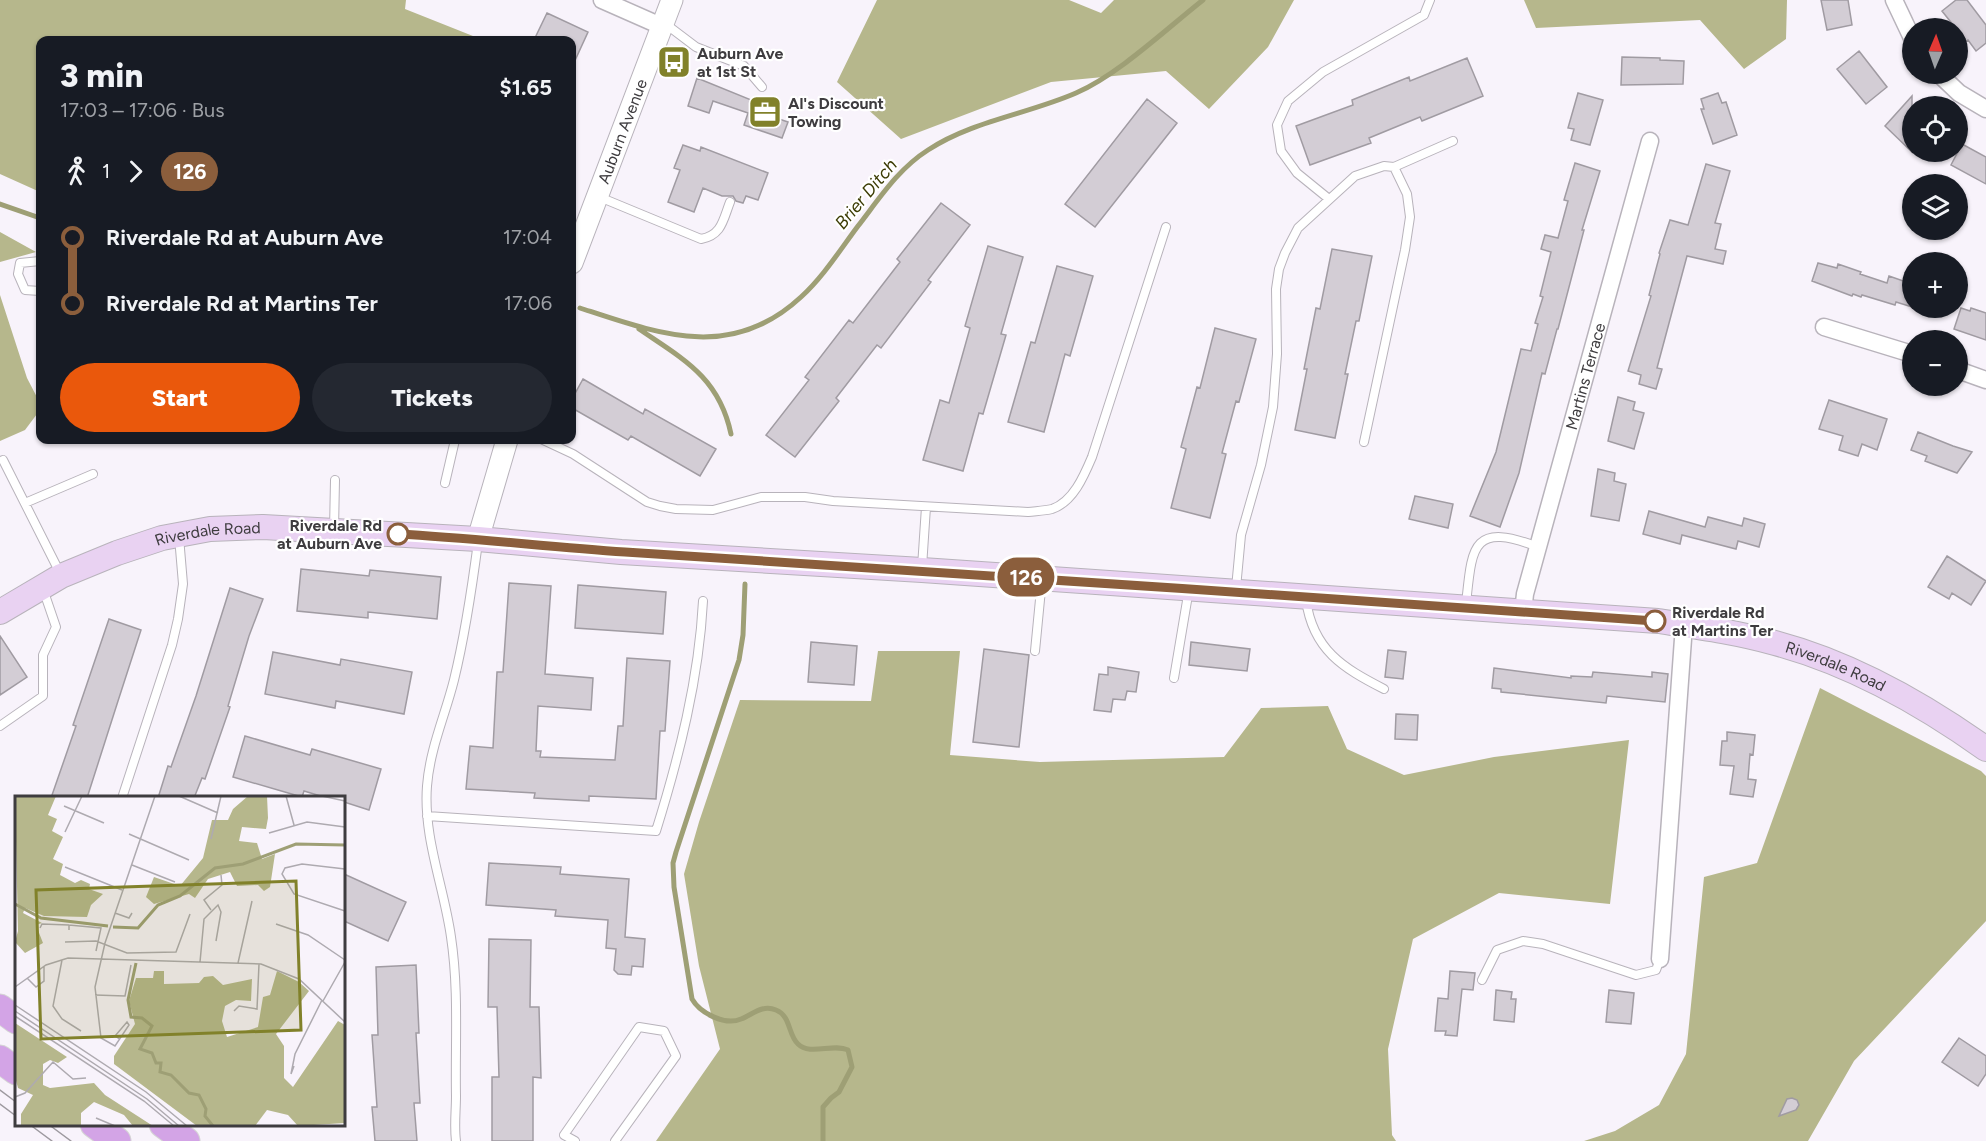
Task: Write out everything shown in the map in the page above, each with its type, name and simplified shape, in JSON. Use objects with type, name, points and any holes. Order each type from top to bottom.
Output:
[{"type":"main road","name":"Riverdale Road","points":[[2,607],[52,581],[117,553],[178,533],[230,526],[478,538],[621,552],[922,570],[1658,621],[1749,636],[1814,656],[1890,690],[1986,749]]},
{"type":"main road","points":[[0,1008],[15,1019]]},
{"type":"main road","points":[[0,1059],[15,1070]]},
{"type":"main road","points":[[95,1126],[117,1141]]},
{"type":"main road","points":[[164,1126],[186,1141]]},
{"type":"street","points":[[602,0],[662,24]]},
{"type":"street","name":"Auburn Avenue","points":[[576,251],[672,0]]},
{"type":"street","points":[[1894,0],[1902,18]]},
{"type":"street","points":[[1950,84],[1959,93],[1986,109]]},
{"type":"street","name":"Martins Terrace","points":[[1523,612],[1525,594],[1650,141]]},
{"type":"street","points":[[1824,327],[1902,351]]},
{"type":"street","points":[[1968,374],[1986,380]]},
{"type":"street","points":[[478,538],[506,444]]},
{"type":"street","points":[[1660,959],[1684,625]]},
{"type":"lane","points":[[1329,199],[1297,173],[1281,151],[1278,125],[1288,101],[1323,72],[1424,15],[1430,0]]},
{"type":"lane","points":[[662,24],[696,46],[744,66],[762,87]]},
{"type":"lane","points":[[1235,592],[1241,535],[1261,465],[1273,406],[1277,354],[1276,289],[1279,269],[1298,228],[1355,176],[1384,166],[1394,167],[1453,141]]},
{"type":"lane","points":[[1365,442],[1406,250],[1410,217],[1407,194],[1394,167]]},
{"type":"lane","points":[[597,196],[701,239],[711,237],[719,230],[730,202]]},
{"type":"lane","points":[[552,444],[573,454],[647,502],[668,508],[713,510],[761,497],[805,497],[833,501],[1028,512],[1052,509],[1063,503],[1077,488],[1092,457],[1166,227]]},
{"type":"lane","points":[[36,261],[20,263],[18,274],[25,290],[36,291]]},
{"type":"lane","points":[[445,483],[454,444]]},
{"type":"lane","points":[[0,726],[43,696],[43,655],[57,627],[52,581],[25,503],[3,460]]},
{"type":"lane","points":[[25,503],[93,474]]},
{"type":"lane","points":[[334,530],[335,480]]},
{"type":"lane","points":[[922,570],[926,507]]},
{"type":"lane","points":[[123,796],[172,645],[178,619],[183,584],[178,533]]},
{"type":"lane","points":[[1466,608],[1471,557],[1482,540],[1500,536],[1538,547]]},
{"type":"lane","points":[[456,1141],[457,1002],[451,937],[427,816],[427,786],[436,733],[454,682],[462,644],[478,538]]},
{"type":"lane","points":[[1035,651],[1042,578]]},
{"type":"lane","points":[[1174,678],[1189,589]]},
{"type":"lane","points":[[1306,597],[1307,609],[1321,643],[1350,671],[1384,688]]},
{"type":"lane","points":[[427,816],[656,831],[668,794],[694,677],[701,641],[703,601]]},
{"type":"lane","points":[[1482,980],[1497,950],[1523,941],[1543,944],[1636,975],[1656,970],[1660,959]]},
{"type":"lane","points":[[575,1141],[564,1135],[639,1026],[664,1031],[676,1056],[615,1141]]},
{"type":"green space","points":[[0,0],[406,0],[405,9],[473,36],[36,36],[36,190],[0,174]]},
{"type":"green space","points":[[877,0],[1069,0],[1101,13],[1114,0],[1294,0],[1268,47],[1209,109],[1166,71],[1051,82],[901,139],[837,82]]},
{"type":"green space","points":[[1524,0],[1787,0],[1786,39],[1744,69],[1700,20],[1536,28]]},
{"type":"green space","points":[[0,232],[36,252],[0,262]]},
{"type":"green space","points":[[0,295],[27,378],[36,395],[36,415],[25,430],[0,441]]},
{"type":"green space","points":[[878,651],[960,651],[950,755],[1040,762],[1224,757],[1261,708],[1328,706],[1347,749],[1404,775],[1494,757],[1629,740],[1610,904],[1499,893],[1413,939],[1388,1049],[1392,1135],[1396,1141],[656,1141],[720,1049],[699,966],[684,874],[740,700],[871,701]]},
{"type":"green space","points":[[1820,688],[1981,771],[1986,776],[1986,921],[1854,1061],[1808,1141],[1584,1141],[1615,1131],[1659,1105],[1686,1054],[1704,877],[1757,863]]},
{"type":"building","points":[[1821,0],[1848,0],[1852,25],[1827,30]]},
{"type":"building","points":[[1956,0],[1967,0],[1986,25],[1986,43],[1976,51],[1968,40],[1968,18],[1948,18],[1942,11]]},
{"type":"building","points":[[547,13],[588,32],[576,58],[576,36],[536,36]]},
{"type":"building","points":[[1859,51],[1887,87],[1866,104],[1837,69]]},
{"type":"building","points":[[1622,57],[1684,61],[1683,84],[1621,85]]},
{"type":"building","points":[[1467,58],[1483,96],[1422,121],[1420,117],[1369,138],[1371,143],[1310,165],[1296,126],[1353,105],[1352,100],[1409,77],[1410,81]]},
{"type":"building","points":[[697,78],[778,111],[776,118],[788,122],[782,138],[744,125],[748,113],[713,101],[709,113],[688,106]]},
{"type":"building","points":[[1578,93],[1603,100],[1590,145],[1571,140],[1574,129],[1568,128]]},
{"type":"building","points":[[1718,93],[1722,103],[1726,102],[1737,135],[1713,144],[1701,109],[1704,109],[1701,99]]},
{"type":"building","points":[[1147,99],[1177,123],[1095,227],[1065,204]]},
{"type":"building","points":[[1902,107],[1902,142],[1885,126]]},
{"type":"building","points":[[683,145],[700,151],[701,147],[768,173],[758,200],[746,196],[743,203],[736,201],[733,196],[722,196],[703,188],[694,212],[668,202],[680,170],[674,168]]},
{"type":"building","points":[[1968,147],[1986,157],[1986,184],[1968,174],[1951,165],[1953,162],[1968,162]]},
{"type":"building","points":[[1575,163],[1600,171],[1582,230],[1584,230],[1558,329],[1545,374],[1542,373],[1519,473],[1500,527],[1470,516],[1496,452],[1521,349],[1531,351],[1538,324],[1535,323],[1543,297],[1540,296],[1551,252],[1541,249],[1545,235],[1558,238],[1568,201],[1564,200]]},
{"type":"building","points":[[1706,164],[1730,171],[1715,223],[1721,224],[1715,249],[1726,251],[1723,264],[1687,256],[1657,368],[1662,369],[1656,389],[1639,384],[1641,375],[1628,371],[1651,296],[1649,295],[1659,253],[1670,220],[1688,225]]},
{"type":"building","points":[[941,203],[970,225],[928,280],[931,282],[881,348],[877,345],[836,398],[839,401],[795,457],[766,435],[809,380],[805,377],[849,320],[853,323],[900,262],[897,259]]},
{"type":"building","points":[[988,246],[1023,257],[1001,334],[1006,335],[983,414],[979,413],[963,471],[923,460],[940,400],[949,403],[970,328],[965,326]]},
{"type":"building","points":[[1332,249],[1372,256],[1359,321],[1356,321],[1345,374],[1348,374],[1335,438],[1295,430],[1316,308],[1320,309]]},
{"type":"building","points":[[1818,263],[1837,268],[1838,264],[1887,283],[1889,276],[1902,281],[1902,304],[1896,302],[1895,305],[1862,295],[1861,297],[1853,294],[1852,296],[1812,281]]},
{"type":"building","points":[[1057,266],[1093,276],[1070,356],[1065,354],[1044,432],[1008,422],[1031,342],[1035,343]]},
{"type":"building","points":[[1971,308],[1986,313],[1986,340],[1968,334],[1968,330],[1954,329],[1958,318],[1968,318],[1968,310]]},
{"type":"building","points":[[1215,328],[1256,339],[1222,453],[1226,454],[1210,518],[1171,508],[1186,449],[1181,447],[1197,387],[1200,388]]},
{"type":"building","points":[[583,379],[643,414],[645,409],[716,449],[700,476],[631,436],[628,440],[576,410],[576,392]]},
{"type":"building","points":[[1618,397],[1635,402],[1633,410],[1644,413],[1634,449],[1608,441]]},
{"type":"building","points":[[1829,400],[1887,419],[1877,450],[1862,444],[1858,456],[1839,450],[1843,436],[1819,429]]},
{"type":"building","points":[[1918,432],[1972,452],[1957,473],[1925,461],[1927,456],[1911,450]]},
{"type":"building","points":[[1598,469],[1615,473],[1614,481],[1626,484],[1619,521],[1591,516]]},
{"type":"building","points":[[1415,496],[1453,504],[1448,528],[1409,519]]},
{"type":"building","points":[[1649,511],[1705,527],[1708,517],[1742,526],[1744,518],[1765,524],[1759,547],[1738,541],[1736,549],[1682,535],[1680,544],[1643,534]]},
{"type":"building","points":[[1947,556],[1986,581],[1971,605],[1952,593],[1949,599],[1928,587]]},
{"type":"building","points":[[301,569],[369,576],[370,570],[441,577],[437,619],[368,612],[368,618],[297,611]]},
{"type":"building","points":[[509,583],[551,586],[545,674],[593,678],[591,710],[538,706],[536,751],[541,751],[540,757],[615,760],[618,726],[623,726],[627,658],[670,661],[665,731],[660,731],[656,799],[589,796],[589,801],[534,798],[535,793],[466,789],[470,746],[493,748],[497,672],[503,672]]},
{"type":"building","points":[[578,585],[666,592],[663,634],[575,628]]},
{"type":"building","points":[[230,588],[263,599],[249,636],[228,706],[230,707],[205,779],[202,778],[195,796],[159,796],[196,696]]},
{"type":"building","points":[[109,619],[141,630],[88,796],[52,796],[76,726],[73,725]]},
{"type":"building","points":[[0,636],[27,677],[0,695]]},
{"type":"building","points":[[811,642],[857,646],[854,685],[808,682]]},
{"type":"building","points":[[1191,642],[1250,649],[1247,671],[1189,665]]},
{"type":"building","points":[[984,649],[1029,655],[1019,747],[973,742]]},
{"type":"building","points":[[1388,650],[1406,652],[1403,679],[1385,677]]},
{"type":"building","points":[[273,652],[340,665],[341,659],[412,672],[404,714],[336,701],[335,708],[265,694]]},
{"type":"building","points":[[1108,667],[1139,672],[1136,692],[1127,691],[1125,700],[1113,699],[1111,712],[1094,710],[1099,674],[1108,675]]},
{"type":"building","points":[[1494,668],[1571,678],[1571,676],[1592,677],[1593,672],[1652,677],[1652,672],[1668,674],[1665,702],[1607,696],[1606,703],[1501,692],[1501,689],[1492,688]]},
{"type":"building","points":[[1396,714],[1418,715],[1417,740],[1395,739]]},
{"type":"building","points":[[1727,732],[1755,735],[1753,755],[1750,754],[1748,779],[1756,780],[1753,797],[1730,794],[1734,766],[1720,765],[1722,741],[1727,741]]},
{"type":"building","points":[[245,736],[310,755],[312,749],[381,769],[369,810],[345,802],[345,796],[320,796],[304,791],[302,796],[299,796],[233,777]]},
{"type":"building","points":[[489,863],[561,867],[560,874],[629,879],[625,937],[645,939],[643,967],[632,966],[631,975],[618,974],[614,970],[616,949],[606,948],[608,920],[555,916],[556,910],[486,905]]},
{"type":"building","points":[[345,874],[406,902],[388,941],[345,921]]},
{"type":"building","points":[[489,939],[531,940],[530,1007],[539,1007],[541,1078],[533,1077],[533,1141],[492,1141],[492,1077],[499,1077],[497,1007],[488,1007]]},
{"type":"building","points":[[416,965],[419,1033],[416,1033],[420,1103],[414,1103],[417,1141],[375,1141],[372,1107],[377,1107],[372,1035],[378,1035],[376,967]]},
{"type":"building","points":[[1450,971],[1475,973],[1473,990],[1462,989],[1457,1036],[1445,1035],[1446,1031],[1435,1031],[1438,998],[1448,999]]},
{"type":"building","points":[[1496,990],[1512,992],[1511,999],[1516,999],[1514,1022],[1494,1020]]},
{"type":"building","points":[[1609,990],[1634,993],[1631,1024],[1606,1022]]},
{"type":"building","points":[[1959,1038],[1986,1056],[1986,1074],[1978,1086],[1942,1062]]},
{"type":"building","points":[[1787,1099],[1797,1100],[1799,1105],[1796,1110],[1779,1116]]},
{"type":"waterway","name":"Brier Ditch","points":[[580,308],[638,326],[694,337],[721,336],[748,330],[775,317],[817,281],[890,185],[917,158],[945,140],[963,132],[1058,100],[1092,85],[1125,63],[1203,0]]},
{"type":"waterway","name":"Brier Ditch","points":[[0,204],[36,217]]},
{"type":"waterway","points":[[639,329],[697,371],[718,398],[731,434]]},
{"type":"waterway","points":[[745,584],[743,635],[739,660],[676,852],[673,863],[674,887],[692,999],[701,1009],[714,1017],[735,1021],[762,1009],[771,1008],[781,1013],[787,1021],[792,1036],[803,1047],[848,1050],[852,1067],[839,1092],[823,1107],[823,1141]]},
{"type":"tram line","points":[[0,1090],[15,1101]]},
{"type":"tram line","points":[[0,1104],[15,1115]]},
{"type":"tram line","points":[[32,1126],[52,1141]]},
{"type":"tram line","points":[[51,1126],[71,1141]]},
{"type":"bus line","name":"126","points":[[398,534],[478,538],[621,552],[922,570],[1655,621]]},
{"type":"place","name":"Auburn Ave at 1st St","points":[[674,62]]},
{"type":"place","name":"Al's Discount Towing","points":[[765,112]]},
{"type":"place","name":"Riverdale Rd at Auburn Ave","points":[[398,534]]},
{"type":"place","name":"Riverdale Rd at Martins Ter","points":[[1655,621]]}]
